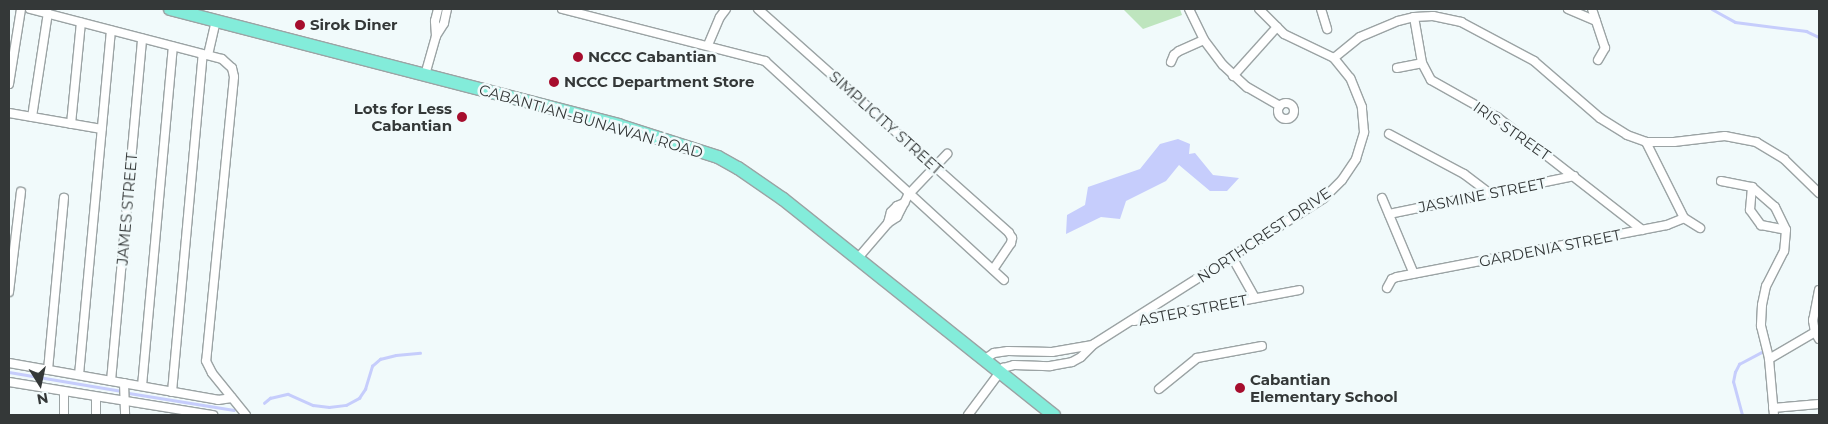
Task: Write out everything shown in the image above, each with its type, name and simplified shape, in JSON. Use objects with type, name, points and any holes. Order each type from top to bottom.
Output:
[{"type":"main road","name":"CABANTIAN-BUNAWAN ROAD","points":[[170,9],[618,125],[718,157],[738,168],[783,199],[1054,415]]},
{"type":"street","points":[[9,84],[21,9]]},
{"type":"street","points":[[30,9],[206,54],[227,61],[232,68],[234,76],[206,356],[209,369],[246,415]]},
{"type":"street","points":[[436,36],[435,21],[438,9]]},
{"type":"street","points":[[425,75],[436,36],[444,23],[447,9]]},
{"type":"street","points":[[565,9],[708,45],[765,62],[908,195],[1004,280]]},
{"type":"street","points":[[708,45],[720,17],[726,9]]},
{"type":"street","name":"SIMPLICITY STREET","points":[[758,9],[1012,238],[1011,243],[993,270]]},
{"type":"street","points":[[1190,9],[1204,40],[1233,76],[1280,106]]},
{"type":"street","name":"NORTHCREST DRIVE","points":[[999,371],[1009,366],[1072,362],[1094,344],[1324,198],[1342,180],[1356,159],[1364,132],[1362,107],[1350,78],[1334,58],[1295,40],[1277,27],[1259,9]]},
{"type":"street","points":[[1321,9],[1327,29]]},
{"type":"street","points":[[1568,9],[1596,21]]},
{"type":"street","points":[[1592,9],[1605,48],[1598,60]]},
{"type":"street","points":[[32,118],[48,14]]},
{"type":"street","points":[[1334,58],[1360,37],[1398,20],[1414,17],[1447,18],[1461,22],[1509,46],[1550,73],[1600,118],[1627,135],[1646,142],[1674,142],[1726,136],[1756,142],[1784,159],[1819,193]]},
{"type":"street","name":"IRIS STREET","points":[[1414,17],[1422,63],[1431,80],[1497,117],[1642,230]]},
{"type":"street","points":[[172,392],[206,54],[216,20]]},
{"type":"street","points":[[71,124],[80,22]]},
{"type":"street","points":[[1233,76],[1277,27]]},
{"type":"street","points":[[78,375],[111,30]]},
{"type":"street","name":"JAMES STREET","points":[[111,381],[142,38]]},
{"type":"street","points":[[1171,62],[1174,55],[1179,51],[1204,40]]},
{"type":"street","points":[[142,386],[173,46]]},
{"type":"street","points":[[1397,68],[1422,63]]},
{"type":"street","points":[[9,114],[102,130]]},
{"type":"street","points":[[1389,134],[1464,174],[1489,193]]},
{"type":"street","points":[[1646,142],[1684,218],[1700,228]]},
{"type":"street","points":[[858,258],[888,223],[891,212],[896,206],[904,203],[908,195],[947,154]]},
{"type":"street","name":"JASMINE STREET","points":[[1389,214],[1574,176]]},
{"type":"street","points":[[1720,181],[1752,187],[1775,207],[1786,230],[1784,251],[1766,286],[1762,305],[1761,326],[1769,359],[1774,411],[1819,404]]},
{"type":"street","points":[[1752,187],[1750,210],[1761,225],[1786,230]]},
{"type":"street","points":[[9,292],[21,192]]},
{"type":"street","points":[[48,370],[64,198]]},
{"type":"street","points":[[1382,198],[1414,274]]},
{"type":"street","name":"GARDENIA STREET","points":[[1387,288],[1392,279],[1642,230],[1673,223],[1684,218]]},
{"type":"street","name":"ASTER STREET","points":[[1232,257],[1255,298]]},
{"type":"street","name":"ASTER STREET","points":[[1130,322],[1299,290]]},
{"type":"street","points":[[1769,359],[1817,336],[1814,309],[1819,290]]},
{"type":"street","name":"NORTHCREST DRIVE","points":[[984,359],[1000,352],[1052,352],[1094,344]]},
{"type":"street","points":[[1159,388],[1197,358],[1262,346]]},
{"type":"street","points":[[1032,366],[1033,351]]},
{"type":"street","points":[[9,363],[218,400],[232,398]]},
{"type":"street","points":[[968,415],[999,371]]},
{"type":"street","points":[[9,382],[157,406],[188,413],[214,415]]},
{"type":"street","points":[[124,383],[124,415]]},
{"type":"street","points":[[64,392],[64,415]]},
{"type":"street","points":[[96,397],[96,415]]},
{"type":"street","points":[[157,406],[158,415]]},
{"type":"green space","points":[[1123,9],[1180,9],[1182,15],[1143,29]]},
{"type":"water","points":[[1178,139],[1190,144],[1189,154],[1195,153],[1213,175],[1239,178],[1227,191],[1210,191],[1179,165],[1166,181],[1126,201],[1120,219],[1101,217],[1066,234],[1067,215],[1085,205],[1088,187],[1140,169],[1160,144]]},
{"type":"waterway","points":[[1712,9],[1735,22],[1806,31],[1819,37]]},
{"type":"waterway","points":[[1742,415],[1733,382],[1735,372],[1739,364],[1763,351]]},
{"type":"waterway","points":[[264,403],[270,398],[288,394],[313,405],[329,407],[346,405],[359,398],[365,389],[372,366],[380,359],[396,355],[420,353]]},
{"type":"waterway","points":[[9,372],[121,391]]},
{"type":"waterway","points":[[129,393],[234,410]]},
{"type":"place","name":"Sirok Diner","points":[[300,25]]},
{"type":"place","name":"NCCC Cabantian","points":[[578,57]]},
{"type":"place","name":"NCCC Department Store","points":[[554,82]]},
{"type":"place","name":"Lots for Less Cabantian","points":[[462,117]]},
{"type":"place","name":"Cabantian Elementary School","points":[[1240,388]]}]
